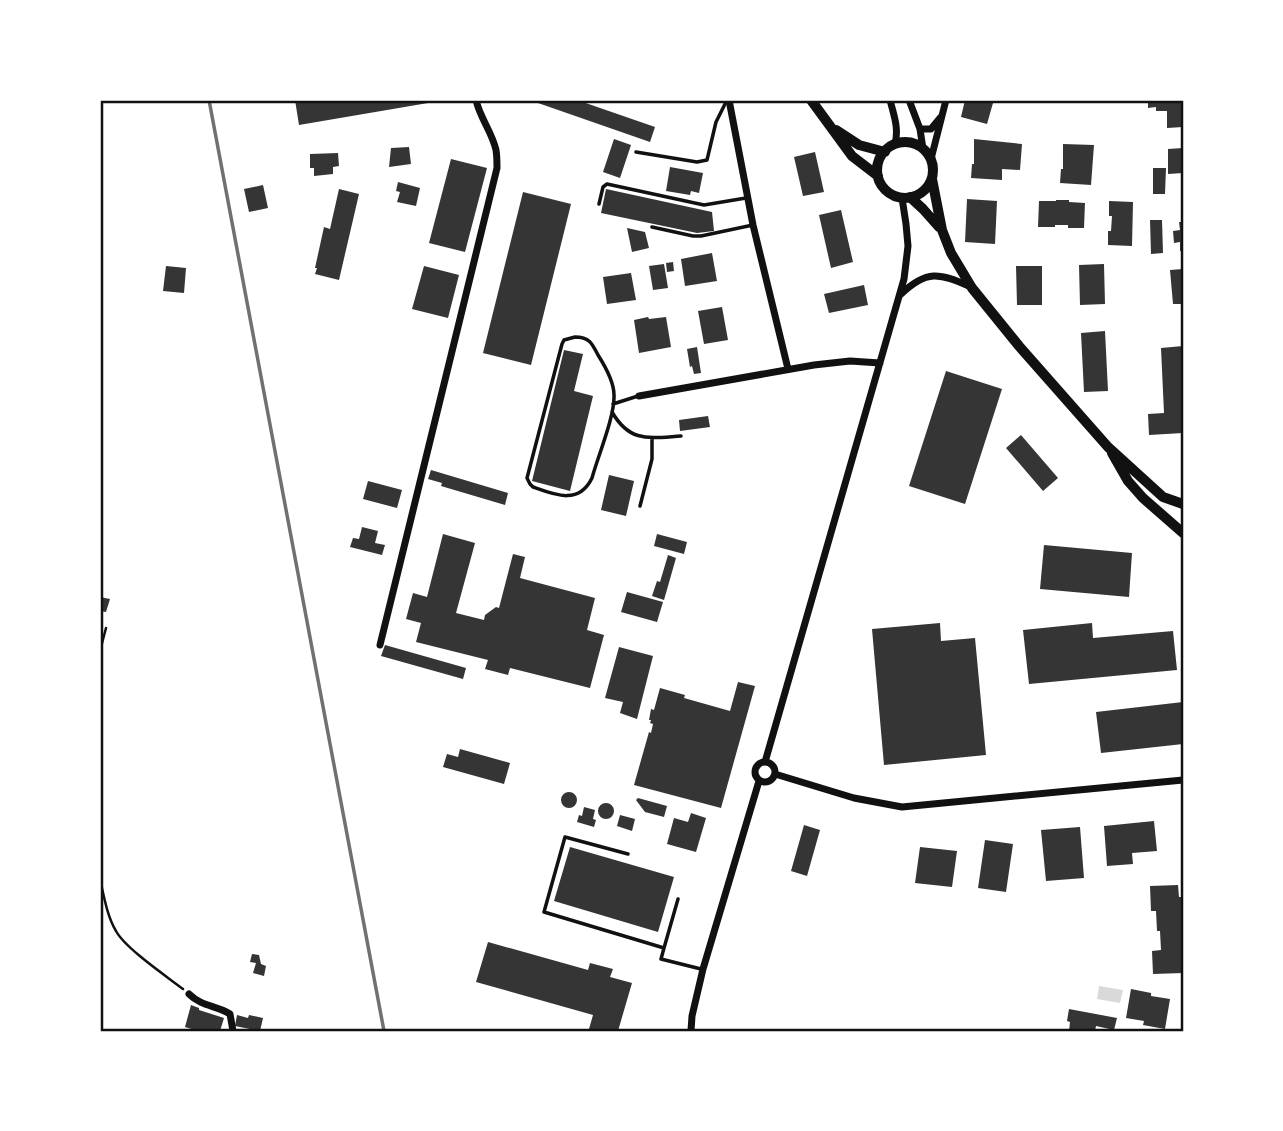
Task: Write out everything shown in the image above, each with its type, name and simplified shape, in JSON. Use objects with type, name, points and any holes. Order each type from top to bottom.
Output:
[{"type":"main road","points":[[811,100],[852,156],[878,176]]},
{"type":"main road","points":[[833,128],[859,145],[885,152]]},
{"type":"main road","points":[[932,179],[920,194],[906,197],[894,195],[881,184],[878,167],[885,152],[895,145],[910,143],[923,149],[933,166],[932,179],[942,230],[951,253],[972,288],[1108,447],[1163,498],[1183,504]]},
{"type":"main road","points":[[906,197],[923,209],[942,230]]},
{"type":"main road","points":[[1108,447],[1128,481],[1183,533]]},
{"type":"street","points":[[380,645],[497,168],[493,141],[479,113],[476,100]]},
{"type":"street","points":[[728,100],[753,225],[788,369]]},
{"type":"street","points":[[890,100],[897,124],[895,145]]},
{"type":"street","points":[[909,100],[920,129],[923,149]]},
{"type":"street","points":[[931,159],[946,100]]},
{"type":"street","points":[[920,129],[931,129],[942,114]]},
{"type":"street","points":[[765,762],[900,296],[908,246],[906,197]]},
{"type":"street","points":[[900,296],[912,283],[936,276],[953,279],[972,288]]},
{"type":"street","points":[[639,396],[788,369],[850,361],[880,363]]},
{"type":"street","points":[[765,762],[773,765],[775,774],[769,782],[759,781],[755,776],[755,769],[758,764],[765,762]]},
{"type":"street","points":[[775,774],[854,798],[902,807],[1183,780]]},
{"type":"street","points":[[691,1031],[703,969],[759,781]]},
{"type":"street","points":[[189,994],[201,1004],[230,1014],[233,1031]]},
{"type":"lane","points":[[636,152],[697,162],[707,160],[716,122],[728,100]]},
{"type":"lane","points":[[599,204],[603,187],[607,184],[704,205],[748,198]]},
{"type":"lane","points":[[652,227],[701,236],[753,225]]},
{"type":"lane","points":[[583,337],[590,340],[608,372],[615,393],[613,404],[588,487],[569,496],[549,493],[530,485],[528,471],[564,340],[583,337]]},
{"type":"lane","points":[[613,404],[639,396]]},
{"type":"lane","points":[[612,412],[619,424],[636,436],[681,436]]},
{"type":"lane","points":[[640,506],[652,459],[652,438]]},
{"type":"lane","points":[[628,854],[565,837],[544,912],[664,948]]},
{"type":"lane","points":[[678,899],[661,959],[703,969]]},
{"type":"path","points":[[100,651],[106,628]]},
{"type":"path","points":[[100,879],[114,927],[121,938],[189,994]]},
{"type":"shaded area","points":[[1099,986],[1123,990],[1120,1003],[1097,999]]},
{"type":"building","points":[[295,100],[427,100],[428,103],[299,125]]},
{"type":"building","points":[[541,100],[577,100],[655,127],[650,142],[538,103]]},
{"type":"building","points":[[965,100],[993,103],[987,124],[961,117]]},
{"type":"building","points":[[1148,100],[1183,100],[1183,127],[1167,128],[1167,111],[1156,111],[1156,107],[1148,108]]},
{"type":"building","points":[[614,139],[631,145],[620,178],[603,172]]},
{"type":"building","points":[[974,139],[1022,144],[1020,170],[1002,169],[1002,180],[971,178]]},
{"type":"building","points":[[1063,144],[1094,145],[1091,185],[1060,183]]},
{"type":"building","points":[[409,147],[411,164],[389,167],[391,148]]},
{"type":"building","points":[[1183,148],[1183,173],[1168,174],[1168,149]]},
{"type":"building","points":[[815,152],[824,192],[803,196],[794,157]]},
{"type":"building","points":[[338,153],[339,166],[333,167],[333,174],[314,176],[314,168],[310,168],[310,154]]},
{"type":"building","points":[[451,159],[487,168],[465,252],[429,243]]},
{"type":"building","points":[[670,167],[703,173],[699,193],[691,191],[690,195],[666,191]]},
{"type":"building","points":[[1153,168],[1166,168],[1165,194],[1153,194]]},
{"type":"building","points":[[398,182],[420,188],[416,206],[397,202],[400,192],[396,191]]},
{"type":"building","points":[[263,185],[268,208],[249,212],[244,189]]},
{"type":"building","points":[[339,189],[359,194],[339,280],[315,274],[315,268],[324,227],[330,229]]},
{"type":"building","points":[[606,189],[712,212],[714,231],[697,233],[601,213]]},
{"type":"building","points":[[523,192],[571,204],[531,365],[483,353]]},
{"type":"building","points":[[967,199],[997,201],[995,244],[965,242]]},
{"type":"building","points":[[1039,201],[1085,203],[1084,228],[1068,228],[1068,225],[1038,227]]},
{"type":"building","points":[[1109,201],[1133,202],[1132,246],[1108,245],[1112,216],[1109,216]]},
{"type":"building","points":[[841,210],[853,262],[831,268],[819,215]]},
{"type":"building","points":[[1150,220],[1162,220],[1163,253],[1151,254]]},
{"type":"building","points":[[1179,222],[1183,222],[1183,251],[1180,251],[1180,242],[1174,243],[1173,231],[1180,230]]},
{"type":"building","points":[[627,228],[645,232],[649,248],[632,252]]},
{"type":"building","points":[[712,253],[717,281],[685,286],[681,259]]},
{"type":"building","points":[[673,262],[674,271],[667,272],[666,263]]},
{"type":"building","points":[[664,264],[668,288],[653,290],[649,266]]},
{"type":"building","points":[[1104,264],[1105,304],[1080,305],[1079,265]]},
{"type":"building","points":[[166,266],[186,268],[184,293],[163,291]]},
{"type":"building","points":[[424,266],[459,275],[448,318],[412,309]]},
{"type":"building","points":[[1016,266],[1042,266],[1042,305],[1017,305]]},
{"type":"building","points":[[1183,269],[1183,304],[1173,304],[1170,270]]},
{"type":"building","points":[[631,273],[636,300],[607,304],[603,277]]},
{"type":"building","points":[[864,285],[868,305],[829,313],[824,294]]},
{"type":"building","points":[[722,307],[728,340],[704,344],[698,311]]},
{"type":"building","points":[[666,317],[671,347],[639,353],[634,320]]},
{"type":"building","points":[[1105,331],[1108,391],[1084,392],[1081,333]]},
{"type":"building","points":[[1183,346],[1183,433],[1149,435],[1148,414],[1164,413],[1161,348]]},
{"type":"building","points":[[697,347],[701,373],[694,374],[687,349]]},
{"type":"building","points":[[564,350],[583,354],[574,391],[593,396],[570,491],[532,481]]},
{"type":"building","points":[[946,371],[1002,389],[965,504],[909,486]]},
{"type":"building","points":[[708,416],[710,427],[680,431],[679,420]]},
{"type":"building","points":[[1021,435],[1058,478],[1043,491],[1006,448]]},
{"type":"building","points":[[431,470],[508,493],[505,505],[441,486],[442,483],[428,479]]},
{"type":"building","points":[[609,475],[634,481],[626,516],[601,510]]},
{"type":"building","points":[[368,481],[402,490],[397,508],[363,499]]},
{"type":"building","points":[[362,527],[378,531],[375,543],[385,545],[382,555],[350,547],[353,538],[359,539]]},
{"type":"building","points":[[443,534],[475,543],[456,613],[484,620],[485,615],[496,607],[499,608],[513,554],[525,557],[520,578],[595,598],[587,630],[604,635],[590,688],[510,668],[508,675],[485,669],[488,660],[416,642],[421,623],[406,619],[413,593],[427,597]]},
{"type":"building","points":[[657,534],[687,542],[684,554],[654,546]]},
{"type":"building","points":[[1044,545],[1132,553],[1129,597],[1040,589]]},
{"type":"building","points":[[668,555],[676,558],[664,600],[652,596],[657,581],[660,582]]},
{"type":"building","points":[[627,592],[663,602],[657,622],[621,612]]},
{"type":"building","points":[[100,597],[110,599],[106,612],[100,611]]},
{"type":"building","points":[[940,623],[941,641],[975,638],[986,755],[884,765],[872,629]]},
{"type":"building","points":[[1092,623],[1093,638],[1173,631],[1177,670],[1029,684],[1023,630]]},
{"type":"building","points":[[385,645],[466,668],[463,679],[381,656]]},
{"type":"building","points":[[619,647],[653,656],[637,719],[620,713],[623,702],[605,698]]},
{"type":"building","points":[[738,682],[755,686],[721,808],[634,785],[649,732],[651,733],[651,709],[654,710],[660,688],[730,711]]},
{"type":"building","points":[[1183,702],[1183,744],[1101,753],[1096,712]]},
{"type":"building","points":[[460,749],[510,763],[504,784],[443,767],[447,754],[458,757]]},
{"type":"building","points":[[566,792],[572,792],[577,800],[575,806],[566,808],[561,803],[561,797]]},
{"type":"building","points":[[638,798],[667,806],[664,817],[645,812],[636,800]]},
{"type":"building","points":[[606,803],[612,805],[612,817],[606,819],[600,817],[598,811],[600,805]]},
{"type":"building","points":[[584,807],[595,810],[594,827],[577,822]]},
{"type":"building","points":[[691,813],[706,818],[696,852],[667,844],[674,818],[688,822]]},
{"type":"building","points":[[620,815],[635,819],[632,831],[617,826]]},
{"type":"building","points":[[1154,821],[1157,851],[1132,853],[1133,864],[1107,866],[1104,826]]},
{"type":"building","points":[[804,825],[820,830],[807,876],[791,871]]},
{"type":"building","points":[[1080,827],[1084,878],[1046,881],[1041,830]]},
{"type":"building","points":[[985,840],[1013,844],[1006,892],[978,888]]},
{"type":"building","points":[[570,847],[674,877],[658,932],[554,901]]},
{"type":"building","points":[[920,847],[957,851],[952,887],[915,883]]},
{"type":"building","points":[[1178,885],[1179,897],[1183,897],[1183,973],[1153,974],[1152,951],[1161,950],[1156,911],[1151,911],[1150,886]]},
{"type":"building","points":[[488,942],[588,970],[590,963],[613,969],[610,977],[632,983],[618,1031],[589,1029],[593,1015],[476,982]]},
{"type":"building","points":[[252,954],[259,955],[261,964],[266,966],[264,976],[253,973],[256,963],[250,962]]},
{"type":"building","points":[[1131,989],[1170,999],[1165,1029],[1143,1025],[1144,1021],[1126,1018]]},
{"type":"building","points":[[191,1005],[224,1018],[220,1031],[198,1031],[185,1027]]},
{"type":"building","points":[[1069,1009],[1117,1018],[1114,1030],[1096,1026],[1095,1031],[1069,1031]]},
{"type":"building","points":[[237,1015],[263,1018],[260,1031],[235,1026]]},
{"type":"railway","points":[[209,100],[384,1031]]}]
